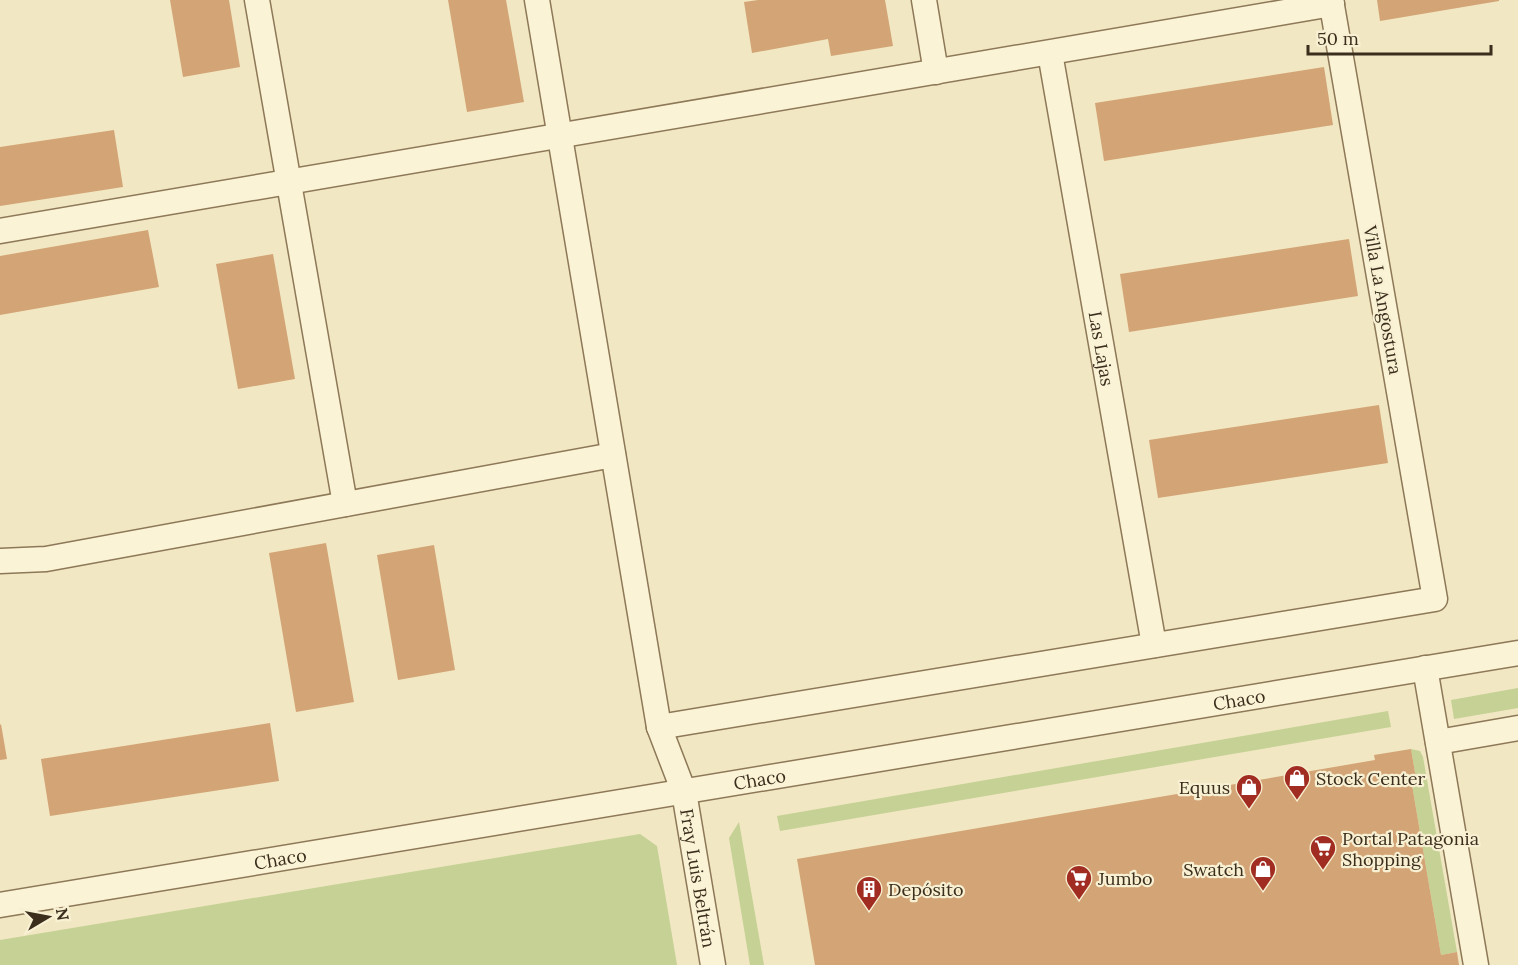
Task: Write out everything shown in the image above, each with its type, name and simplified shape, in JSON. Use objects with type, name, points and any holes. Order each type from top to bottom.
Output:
[{"type":"street","points":[[256,0],[345,504]]},
{"type":"street","name":"Fray Luis Beltrán","points":[[537,0],[659,727],[684,792],[713,965]]},
{"type":"street","points":[[924,0],[936,72]]},
{"type":"street","points":[[0,231],[1050,53],[1332,2]]},
{"type":"street","name":"Villa La Angostura","points":[[1154,645],[1435,599],[1332,2]]},
{"type":"street","name":"Las Lajas","points":[[1050,53],[1154,645]]},
{"type":"street","points":[[0,561],[46,559],[613,455]]},
{"type":"street","points":[[659,727],[1154,645]]},
{"type":"street","name":"Chaco","points":[[0,905],[1518,653]]},
{"type":"street","points":[[1425,668],[1476,965]]},
{"type":"street","points":[[1438,742],[1518,728]]},
{"type":"green space","points":[[1518,688],[1518,708],[1454,719],[1451,700]]},
{"type":"green space","points":[[1388,711],[1391,727],[780,831],[777,816]]},
{"type":"green space","points":[[1411,749],[1420,751],[1423,757],[1457,952],[1441,955],[1412,785],[1417,784]]},
{"type":"green space","points":[[739,822],[764,965],[750,965],[729,838]]},
{"type":"green space","points":[[640,834],[657,846],[677,965],[0,965],[0,940]]},
{"type":"building","points":[[170,0],[229,0],[240,67],[183,77]]},
{"type":"building","points":[[448,0],[506,0],[524,102],[467,112]]},
{"type":"building","points":[[758,0],[885,0],[893,46],[831,56],[828,39],[752,53],[744,2]]},
{"type":"building","points":[[1377,0],[1499,0],[1499,1],[1380,21]]},
{"type":"building","points":[[1324,67],[1333,125],[1104,161],[1095,103]]},
{"type":"building","points":[[114,130],[123,187],[0,206],[0,147]]},
{"type":"building","points":[[148,230],[159,287],[0,315],[0,256]]},
{"type":"building","points":[[1349,239],[1358,296],[1129,332],[1120,274]]},
{"type":"building","points":[[273,254],[295,379],[238,389],[216,264]]},
{"type":"building","points":[[1379,405],[1388,463],[1158,498],[1149,440]]},
{"type":"building","points":[[326,543],[354,702],[296,712],[269,553]]},
{"type":"building","points":[[434,545],[455,670],[398,680],[377,555]]},
{"type":"building","points":[[270,723],[279,781],[50,816],[41,759]]},
{"type":"building","points":[[0,725],[7,759],[0,760]]},
{"type":"building","points":[[1411,749],[1417,784],[1412,785],[1441,955],[1457,952],[1459,965],[815,965],[797,859],[1375,760],[1374,755]]},
{"type":"place","name":"Stock Center","points":[[1297,801]]},
{"type":"place","name":"Equus","points":[[1249,810]]},
{"type":"place","name":"Portal Patagonia Shopping","points":[[1323,871]]},
{"type":"place","name":"Swatch","points":[[1263,892]]},
{"type":"place","name":"Jumbo","points":[[1079,901]]},
{"type":"place","name":"Depósito","points":[[869,912]]}]
